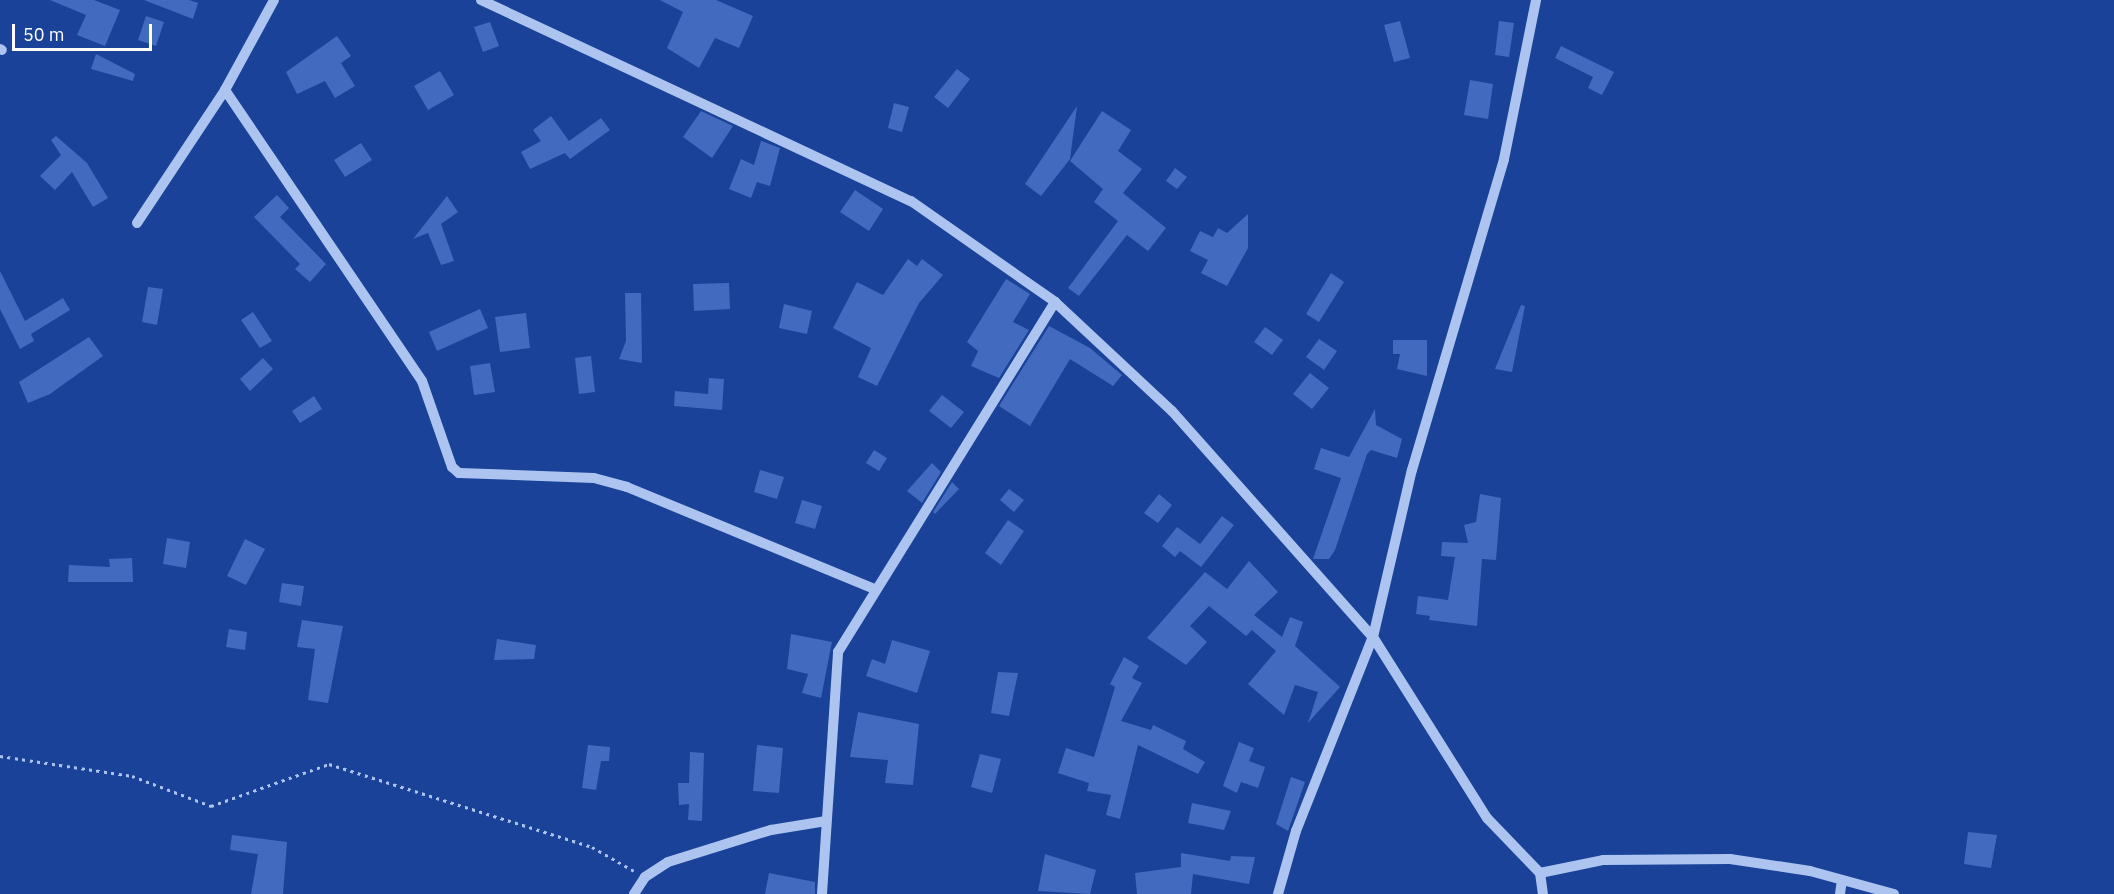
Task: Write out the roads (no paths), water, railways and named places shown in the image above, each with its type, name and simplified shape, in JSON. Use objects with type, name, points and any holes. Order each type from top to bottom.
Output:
[{"type":"street","points":[[137,223],[225,90],[274,0]]},
{"type":"street","points":[[481,0],[911,201],[1054,302],[1172,411],[1373,637],[1487,818],[1540,873],[1543,894]]},
{"type":"street","points":[[1278,894],[1296,831],[1373,637],[1409,481],[1504,159],[1536,0]]},
{"type":"street","points":[[225,90],[422,381],[452,467],[459,473],[594,478],[627,487],[875,589]]},
{"type":"street","points":[[822,894],[838,652],[1054,302]]},
{"type":"street","points":[[634,894],[645,877],[668,862],[771,830],[826,821]]},
{"type":"street","points":[[1540,873],[1603,860],[1686,857],[1784,866],[1894,894]]},
{"type":"street","points":[[1840,894],[1842,880]]}]
